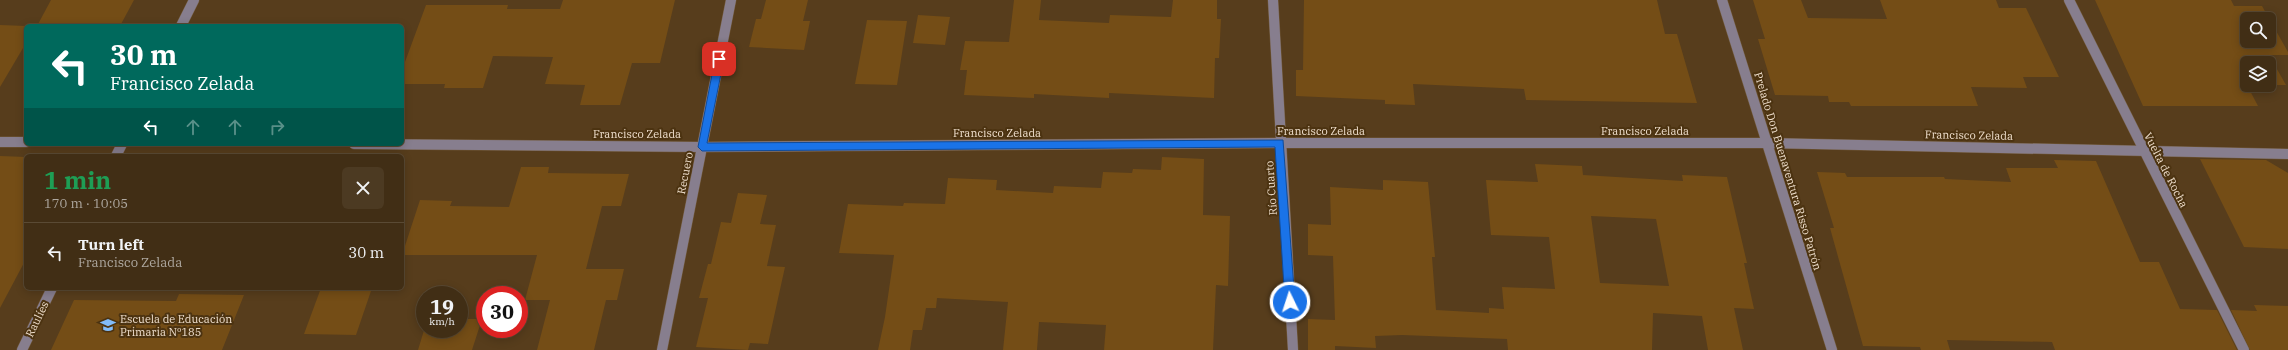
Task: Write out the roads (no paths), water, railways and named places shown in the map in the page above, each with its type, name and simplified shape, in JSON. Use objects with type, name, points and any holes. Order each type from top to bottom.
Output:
[{"type":"street","points":[[182,24],[194,0]]},
{"type":"street","name":"Recuero","points":[[662,350],[731,0]]},
{"type":"street","name":"Río Cuarto","points":[[1273,0],[1293,350]]},
{"type":"street","name":"Prelado Don Buenaventura Risso Patrón","points":[[1722,0],[1832,350]]},
{"type":"street","name":"Vuelta de Rocha","points":[[2069,0],[2244,350]]},
{"type":"street","points":[[0,142],[24,142]]},
{"type":"street","name":"Francisco Zelada","points":[[404,144],[702,147],[1280,143],[1767,143],[2288,154]]},
{"type":"street","name":"Raulíes","points":[[22,350],[51,290]]},
{"type":"place","name":"Escuela de Educación Primaria Nº185","points":[[108,325]]}]
